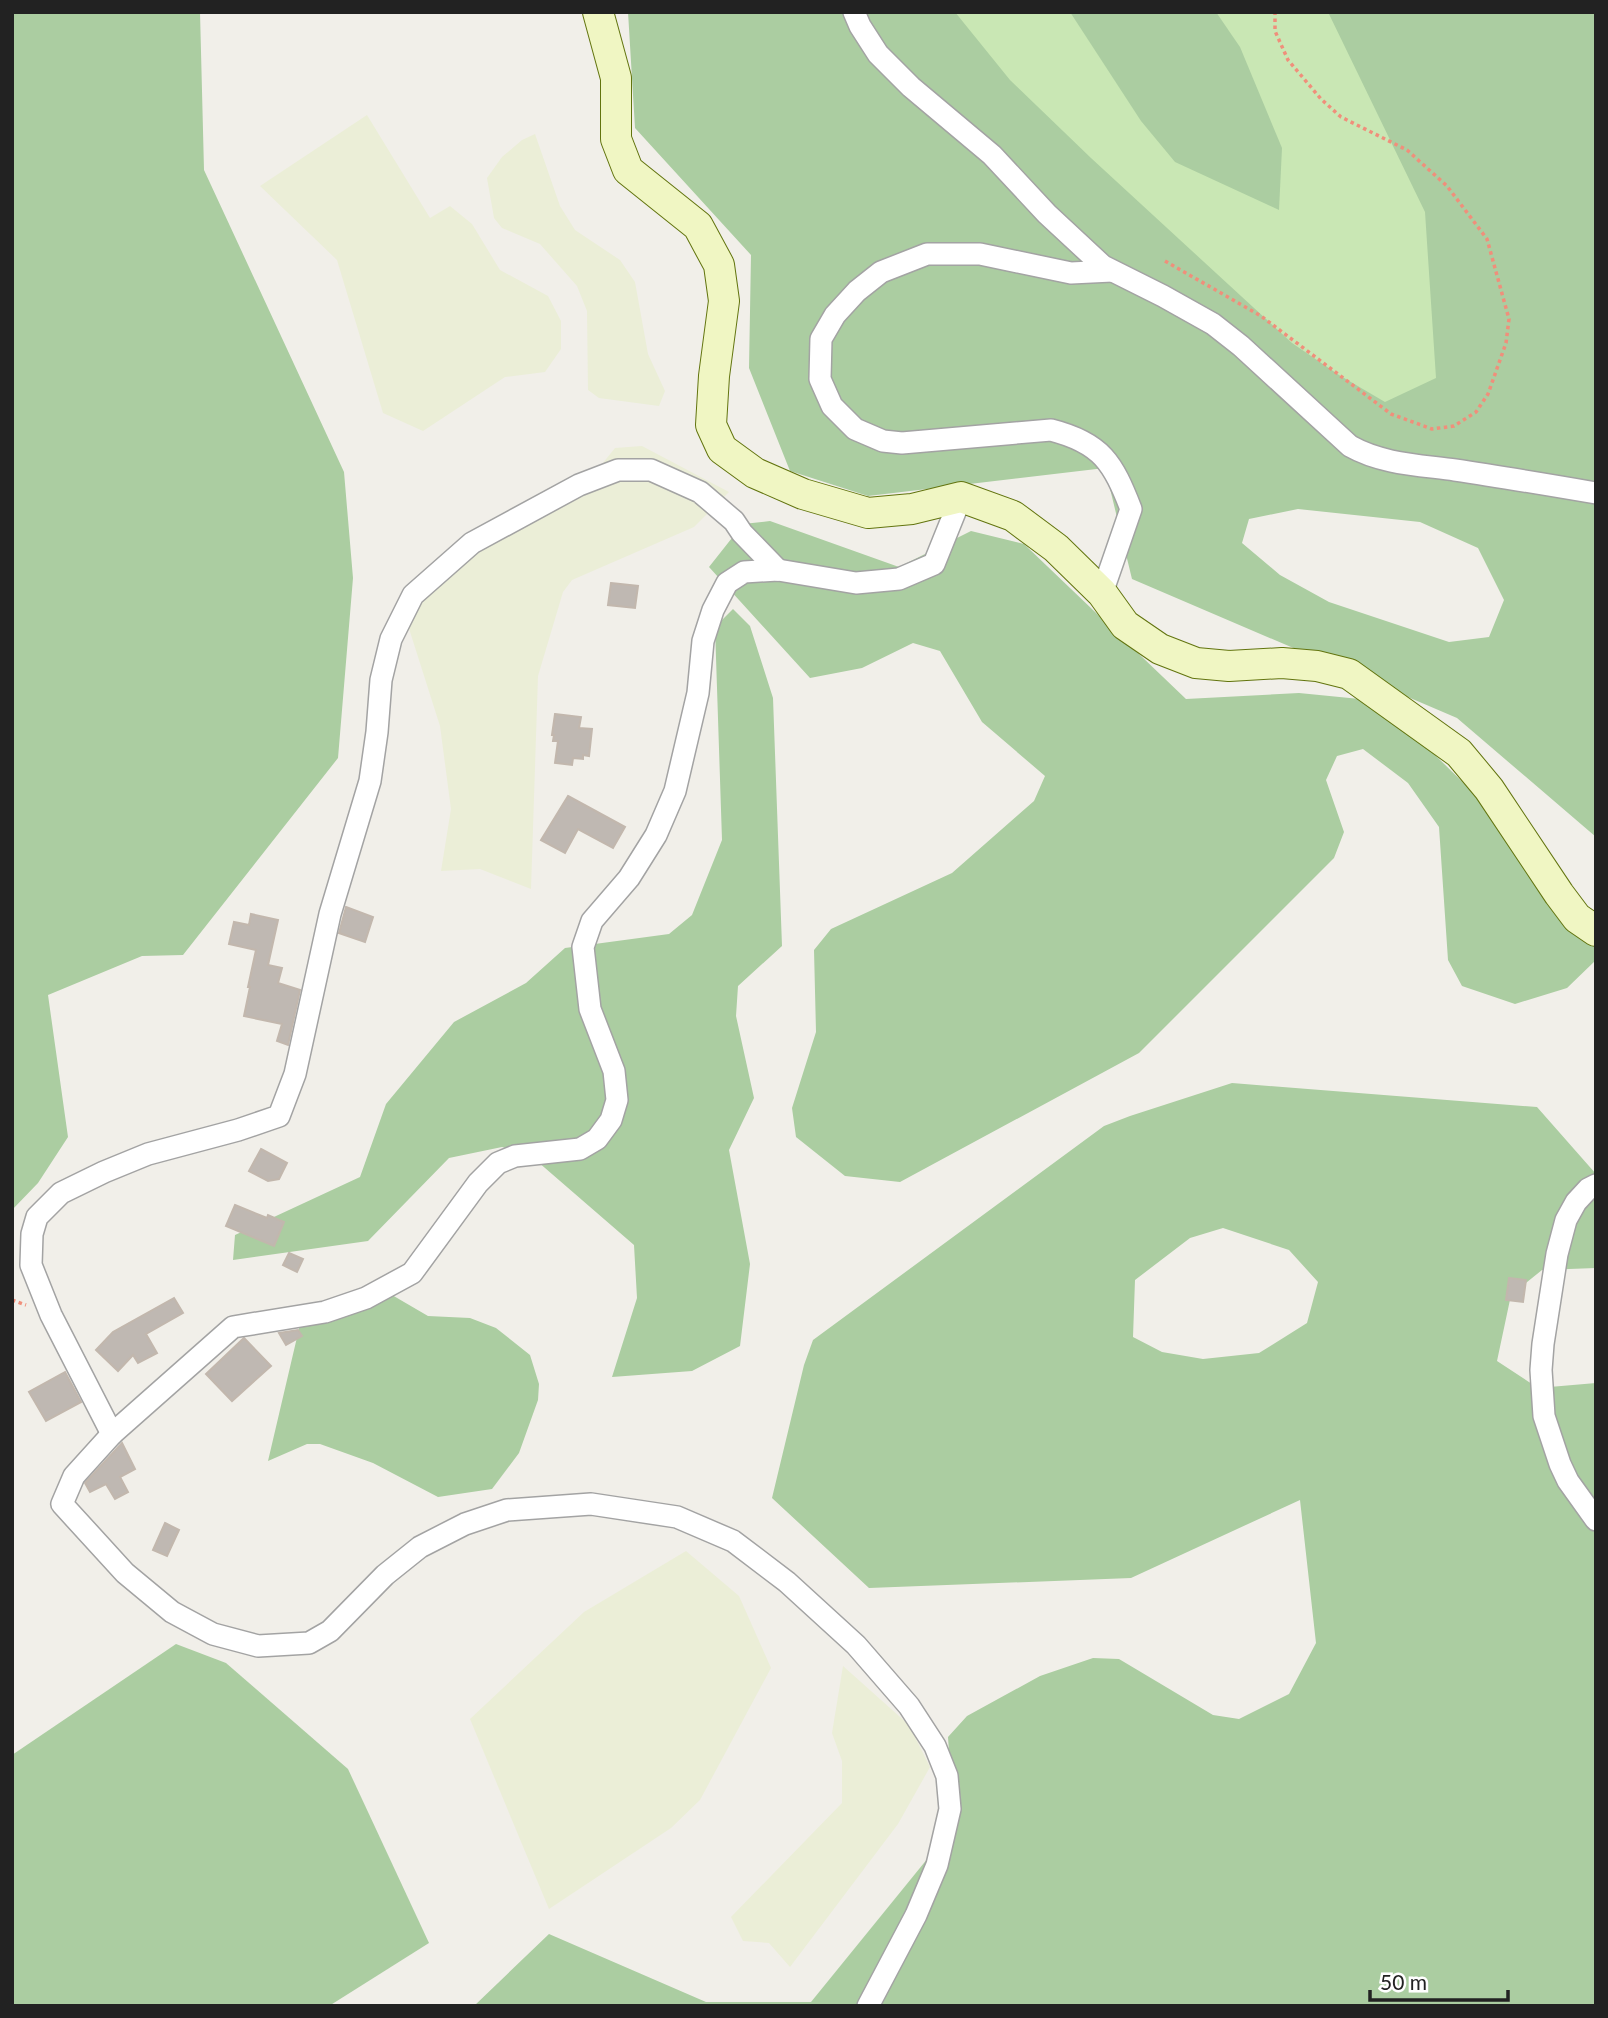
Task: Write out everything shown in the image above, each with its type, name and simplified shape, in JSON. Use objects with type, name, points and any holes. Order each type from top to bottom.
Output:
[{"type":"street","points":[[598,12],[616,78],[616,139],[628,170],[698,226],[719,265],[724,301],[714,376],[711,425],[722,449],[755,473],[803,494],[867,513],[912,509],[961,497],[1013,516],[1056,548],[1102,593],[1125,625],[1160,649],[1196,663],[1229,666],[1283,663],[1317,666],[1349,674],[1459,753],[1489,789],[1577,918],[1596,931]]},
{"type":"street","points":[[854,12],[878,54],[911,87],[992,155],[1047,214],[1103,266],[1213,324],[1241,346],[1350,446],[1366,455],[1410,465],[1596,493]]},
{"type":"street","points":[[1102,593],[1131,509],[1117,474],[1097,450],[1074,436],[1051,430],[902,443],[883,441],[855,429],[832,406],[820,379],[820,366],[821,339],[835,315],[856,291],[881,272],[927,254],[980,254],[1071,273],[1112,271]]},
{"type":"street","points":[[112,1434],[51,1315],[31,1265],[32,1234],[37,1217],[61,1193],[115,1167],[148,1154],[279,1116],[295,1074],[330,914],[370,781],[381,680],[391,639],[413,594],[472,543],[579,485],[618,470],[651,470],[700,492],[734,521],[778,570]]},
{"type":"street","points":[[868,2006],[916,1915],[937,1864],[950,1809],[947,1776],[935,1746],[909,1706],[856,1645],[787,1582],[733,1541],[677,1517],[591,1504],[507,1510],[465,1524],[420,1547],[385,1575],[330,1632],[309,1643],[258,1646],[213,1634],[172,1612],[125,1573],[62,1504],[74,1476],[112,1434],[233,1327],[325,1312],[366,1298],[412,1273],[478,1183],[498,1163],[515,1156],[580,1149],[597,1139],[611,1119],[617,1100],[614,1071],[590,1009],[583,947],[592,921],[629,878],[656,835],[675,791],[698,693],[703,641],[713,610],[727,583],[744,572],[778,570],[856,583],[899,579],[934,564],[961,497]]},
{"type":"street","points":[[1596,1185],[1588,1189],[1566,1220],[1557,1254],[1541,1370],[1544,1416],[1560,1464],[1568,1481],[1596,1520]]},
{"type":"path","points":[[1165,261],[1261,316],[1391,414],[1432,429],[1454,426],[1476,412],[1488,394],[1506,343],[1509,319],[1487,239],[1447,186],[1407,150],[1341,117],[1321,99],[1289,60],[1275,32],[1275,12]]},
{"type":"green space","points":[[12,12],[200,12],[204,170],[344,472],[353,578],[338,758],[183,955],[142,956],[48,995],[68,1137],[38,1183],[12,1210]]},
{"type":"green space","points":[[628,12],[955,12],[1010,80],[1292,343],[1385,402],[1436,378],[1425,212],[1328,12],[1596,12],[1596,837],[1457,718],[1132,579],[1105,468],[868,496],[790,471],[749,368],[751,255],[635,128]],"holes":[[[1298,509],[1420,522],[1478,548],[1504,600],[1489,637],[1449,642],[1329,602],[1280,575],[1242,543],[1249,519]]]},
{"type":"green space","points":[[806,12],[1441,12],[1531,428],[1230,478]]},
{"type":"green space","points":[[1070,12],[1216,12],[1240,47],[1282,148],[1279,210],[1175,162],[1141,121]]},
{"type":"green space","points":[[367,115],[430,218],[450,206],[472,224],[500,270],[548,296],[561,321],[561,349],[545,372],[505,377],[423,431],[383,413],[337,260],[260,186]]},
{"type":"green space","points":[[535,134],[560,206],[575,230],[620,260],[635,282],[648,354],[665,391],[659,406],[599,398],[588,390],[587,311],[577,286],[540,244],[502,228],[494,218],[487,178],[502,157],[522,140]]},
{"type":"green space","points":[[642,446],[729,492],[694,527],[572,580],[563,592],[538,676],[531,889],[480,869],[441,871],[451,809],[440,726],[405,616],[457,554],[537,521],[581,490],[615,448]]},
{"type":"green space","points":[[770,521],[899,567],[971,531],[1024,544],[1186,699],[1299,693],[1380,701],[1545,863],[1596,929],[1596,960],[1567,988],[1515,1004],[1462,986],[1448,960],[1439,827],[1408,783],[1363,749],[1337,756],[1326,780],[1344,832],[1334,858],[1139,1053],[900,1182],[845,1176],[796,1137],[792,1108],[816,1032],[814,950],[831,929],[952,873],[1034,801],[1045,776],[982,722],[940,651],[913,643],[862,668],[810,678],[709,567],[743,524]]},
{"type":"green space","points":[[733,609],[750,626],[773,698],[782,946],[738,986],[736,1016],[754,1098],[729,1150],[750,1264],[740,1346],[692,1371],[612,1377],[637,1298],[634,1245],[530,1155],[502,1147],[449,1158],[368,1241],[233,1260],[235,1235],[360,1177],[386,1104],[454,1022],[526,983],[565,948],[669,934],[692,915],[722,840],[715,627]]},
{"type":"green space","points":[[1232,1083],[1537,1107],[1596,1174],[1596,1268],[1542,1270],[1511,1295],[1497,1361],[1538,1388],[1596,1383],[1596,2006],[474,2006],[549,1934],[706,2002],[811,2002],[954,1826],[948,1737],[967,1716],[1040,1676],[1093,1658],[1119,1659],[1213,1715],[1239,1719],[1289,1694],[1316,1643],[1300,1500],[1131,1578],[869,1588],[772,1498],[804,1365],[813,1340],[1104,1126]],"holes":[[[1223,1228],[1289,1250],[1318,1282],[1307,1323],[1259,1353],[1203,1359],[1162,1352],[1133,1337],[1135,1280],[1190,1238]]]},
{"type":"green space","points":[[380,1288],[428,1316],[470,1318],[496,1328],[530,1355],[539,1384],[538,1400],[519,1453],[492,1489],[438,1497],[373,1463],[320,1444],[307,1444],[268,1461],[302,1316]]},
{"type":"green space","points":[[686,1551],[739,1596],[771,1668],[700,1800],[671,1828],[549,1909],[470,1719],[584,1612]]},
{"type":"green space","points":[[176,1644],[226,1663],[348,1769],[429,1943],[329,2006],[12,2006],[12,1755]]},
{"type":"green space","points":[[843,1666],[909,1725],[930,1767],[898,1824],[790,1967],[769,1943],[743,1941],[731,1917],[842,1803],[842,1761],[832,1733]]},
{"type":"building","points":[[611,583],[638,586],[635,608],[608,605]]},
{"type":"building","points":[[555,714],[581,717],[579,728],[592,729],[589,756],[583,755],[583,759],[573,758],[572,765],[555,763],[558,741],[553,741],[552,735]]},
{"type":"building","points":[[568,796],[625,827],[613,848],[578,829],[565,853],[541,840]]},
{"type":"building","points":[[346,907],[373,917],[365,942],[339,933]]},
{"type":"building","points":[[251,914],[278,920],[268,965],[282,968],[278,983],[300,990],[288,1045],[277,1041],[282,1024],[244,1016],[256,950],[229,944],[234,922],[249,925]]},
{"type":"building","points":[[261,1149],[287,1163],[279,1179],[268,1181],[249,1171]]},
{"type":"building","points":[[235,1205],[284,1222],[274,1246],[226,1226]]},
{"type":"building","points":[[289,1253],[303,1259],[297,1272],[283,1265]]},
{"type":"building","points":[[1509,1278],[1526,1280],[1523,1302],[1506,1300]]},
{"type":"building","points":[[174,1298],[183,1313],[146,1334],[157,1353],[138,1363],[133,1355],[118,1371],[96,1350],[113,1332]]},
{"type":"building","points":[[298,1330],[302,1336],[286,1345],[279,1333]]},
{"type":"building","points":[[244,1338],[271,1366],[232,1401],[206,1374]]},
{"type":"building","points":[[65,1372],[81,1402],[46,1421],[29,1392]]},
{"type":"building","points":[[122,1443],[135,1469],[120,1477],[128,1492],[115,1499],[106,1484],[90,1492],[85,1483]]},
{"type":"building","points":[[165,1523],[179,1530],[167,1556],[153,1550]]}]
